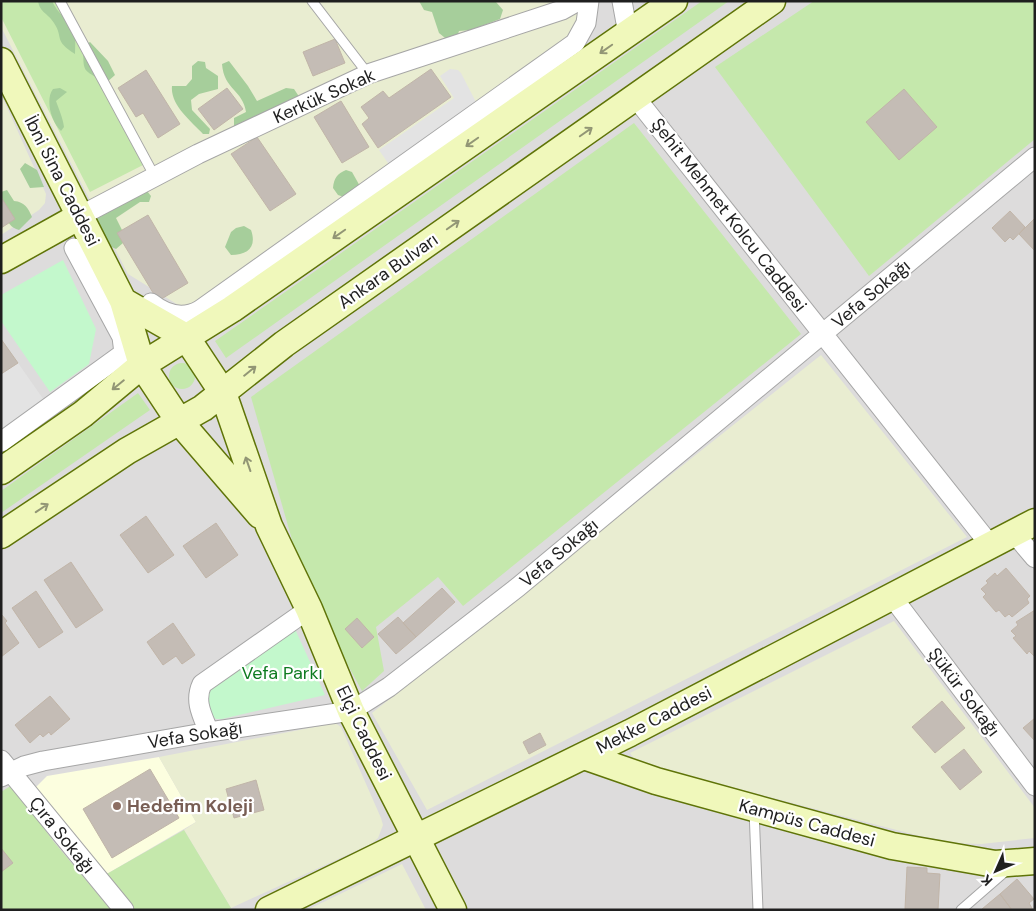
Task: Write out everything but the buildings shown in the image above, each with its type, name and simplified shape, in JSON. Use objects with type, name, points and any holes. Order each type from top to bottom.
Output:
[{"type":"street","name":"Kerkük Sokak","points":[[80,216],[278,115],[368,74],[562,10],[578,1]]},
{"type":"street","points":[[134,300],[168,314],[190,316],[200,310],[575,43],[582,35],[589,1]]},
{"type":"street","points":[[622,1],[628,34]]},
{"type":"street","points":[[1,471],[83,414],[142,365],[248,297],[674,1]]},
{"type":"street","name":"Ankara Bulvarı","points":[[1,535],[120,456],[223,393],[284,344],[772,1]]},
{"type":"street","name":"İbni Sina Caddesi","points":[[1,61],[80,216],[134,300],[142,365],[179,421]]},
{"type":"street","name":"Şehit Mehmet Kolcu Caddesi","points":[[636,97],[991,546]]},
{"type":"street","name":"Vefa Sokağı","points":[[4,769],[209,732],[351,712],[389,687],[518,587],[1035,156]]},
{"type":"street","points":[[1,260],[80,216]]},
{"type":"street","points":[[1,442],[124,353],[122,337],[74,248]]},
{"type":"street","points":[[134,300],[186,337]]},
{"type":"street","name":"Elçi Caddesi","points":[[186,337],[223,393],[269,526],[309,609],[351,712],[453,910]]},
{"type":"street","name":"Elçi Caddesi","points":[[179,421],[269,526]]},
{"type":"street","points":[[1024,528],[1035,558]]},
{"type":"street","name":"Mekke Caddesi","points":[[269,910],[584,756],[893,598],[1024,528]]},
{"type":"street","name":"Şükür Sokağı","points":[[893,598],[1035,786]]},
{"type":"street","points":[[209,732],[198,704],[198,693],[202,684],[309,609]]},
{"type":"street","name":"Kampüs Caddesi","points":[[584,756],[656,781],[892,846],[995,864],[1026,862]]},
{"type":"street","name":"Çıra Sokağı","points":[[4,769],[124,910]]},
{"type":"lane","points":[[60,1],[155,177]]},
{"type":"lane","points":[[312,1],[368,74]]},
{"type":"lane","points":[[754,808],[758,910]]},
{"type":"lane","points":[[961,910],[1026,862]]},
{"type":"shaded area","points":[[1,1],[1035,1],[1035,910],[1,910]]},
{"type":"shaded area","points":[[1,1],[585,1],[581,31],[188,311],[128,274],[1,27]]},
{"type":"shaded area","points":[[450,69],[458,70],[461,73],[478,106],[390,166],[379,150],[454,98],[440,76]]},
{"type":"shaded area","points":[[1,94],[46,194],[45,203],[39,210],[1,235]]},
{"type":"shaded area","points":[[821,355],[967,537],[427,810],[372,713]]},
{"type":"shaded area","points":[[18,363],[46,403],[1,434],[1,375]]},
{"type":"shaded area","points":[[894,621],[1035,808],[1035,838],[981,844],[955,843],[920,836],[637,763],[630,753]]},
{"type":"shaded area","points":[[335,723],[341,727],[381,818],[383,825],[378,838],[371,844],[231,908],[184,830],[196,822],[159,757]]},
{"type":"shaded area","name":"Hedefim Koleji","points":[[159,757],[196,822],[105,875],[34,789],[47,776]]},
{"type":"shaded area","points":[[402,864],[426,910],[307,910]]},
{"type":"green space","points":[[1,1],[56,1],[145,164],[90,192],[1,17]]},
{"type":"green space","points":[[38,1],[52,1],[70,25],[75,35],[75,54],[61,42],[57,28],[52,20],[42,11]]},
{"type":"green space","points":[[419,1],[490,1],[496,2],[503,10],[500,19],[471,30],[459,31],[457,37],[450,42],[439,33],[432,12],[424,10]]},
{"type":"green space","points":[[702,1],[729,1],[226,358],[215,341]]},
{"type":"green space","points":[[814,1],[1035,1],[1035,139],[869,276],[715,67]]},
{"type":"green space","points":[[90,42],[108,61],[115,75],[106,83],[88,72],[84,66],[83,46]]},
{"type":"green space","points":[[198,61],[205,62],[206,68],[218,76],[218,89],[199,94],[191,100],[192,110],[210,129],[209,134],[203,134],[187,118],[174,100],[172,93],[172,86],[186,86],[192,79],[192,66]]},
{"type":"green space","points":[[229,61],[257,101],[286,88],[294,89],[298,99],[234,127],[234,118],[246,112],[241,99],[223,73],[222,64]]},
{"type":"green space","points":[[60,88],[67,92],[56,101],[64,127],[61,131],[54,122],[49,104],[53,89]]},
{"type":"green space","points":[[634,123],[801,334],[463,606],[438,577],[376,627],[384,671],[362,691],[337,645],[297,557],[251,397]]},
{"type":"green space","points":[[25,163],[37,170],[44,187],[30,188],[20,169]]},
{"type":"green space","points":[[346,170],[352,172],[361,188],[344,197],[338,195],[333,188],[337,177]]},
{"type":"green space","points":[[7,190],[14,201],[26,206],[32,217],[19,230],[10,224],[5,215],[1,192]]},
{"type":"green space","points":[[147,191],[151,196],[149,202],[140,202],[116,218],[124,234],[123,243],[116,249],[105,244],[97,224],[100,212]]},
{"type":"green space","points":[[244,226],[251,230],[253,236],[252,245],[246,252],[231,255],[225,247],[231,232],[236,228]]},
{"type":"green space","points":[[63,260],[96,329],[89,364],[50,392],[1,321],[1,295]]},
{"type":"green space","points":[[182,363],[191,367],[195,376],[191,385],[182,389],[173,385],[169,376],[173,367]]},
{"type":"green space","points":[[138,393],[150,410],[1,513],[1,491]]},
{"type":"green space","name":"Vefa Parkı","points":[[295,629],[325,695],[222,719],[216,719],[212,716],[205,690]]},
{"type":"green space","points":[[12,785],[54,842],[111,910],[1,910],[1,792]]},
{"type":"green space","points":[[184,830],[231,908],[227,910],[135,910],[105,875]]},
{"type":"place","name":"Hedefim Koleji","points":[[117,806]]}]
